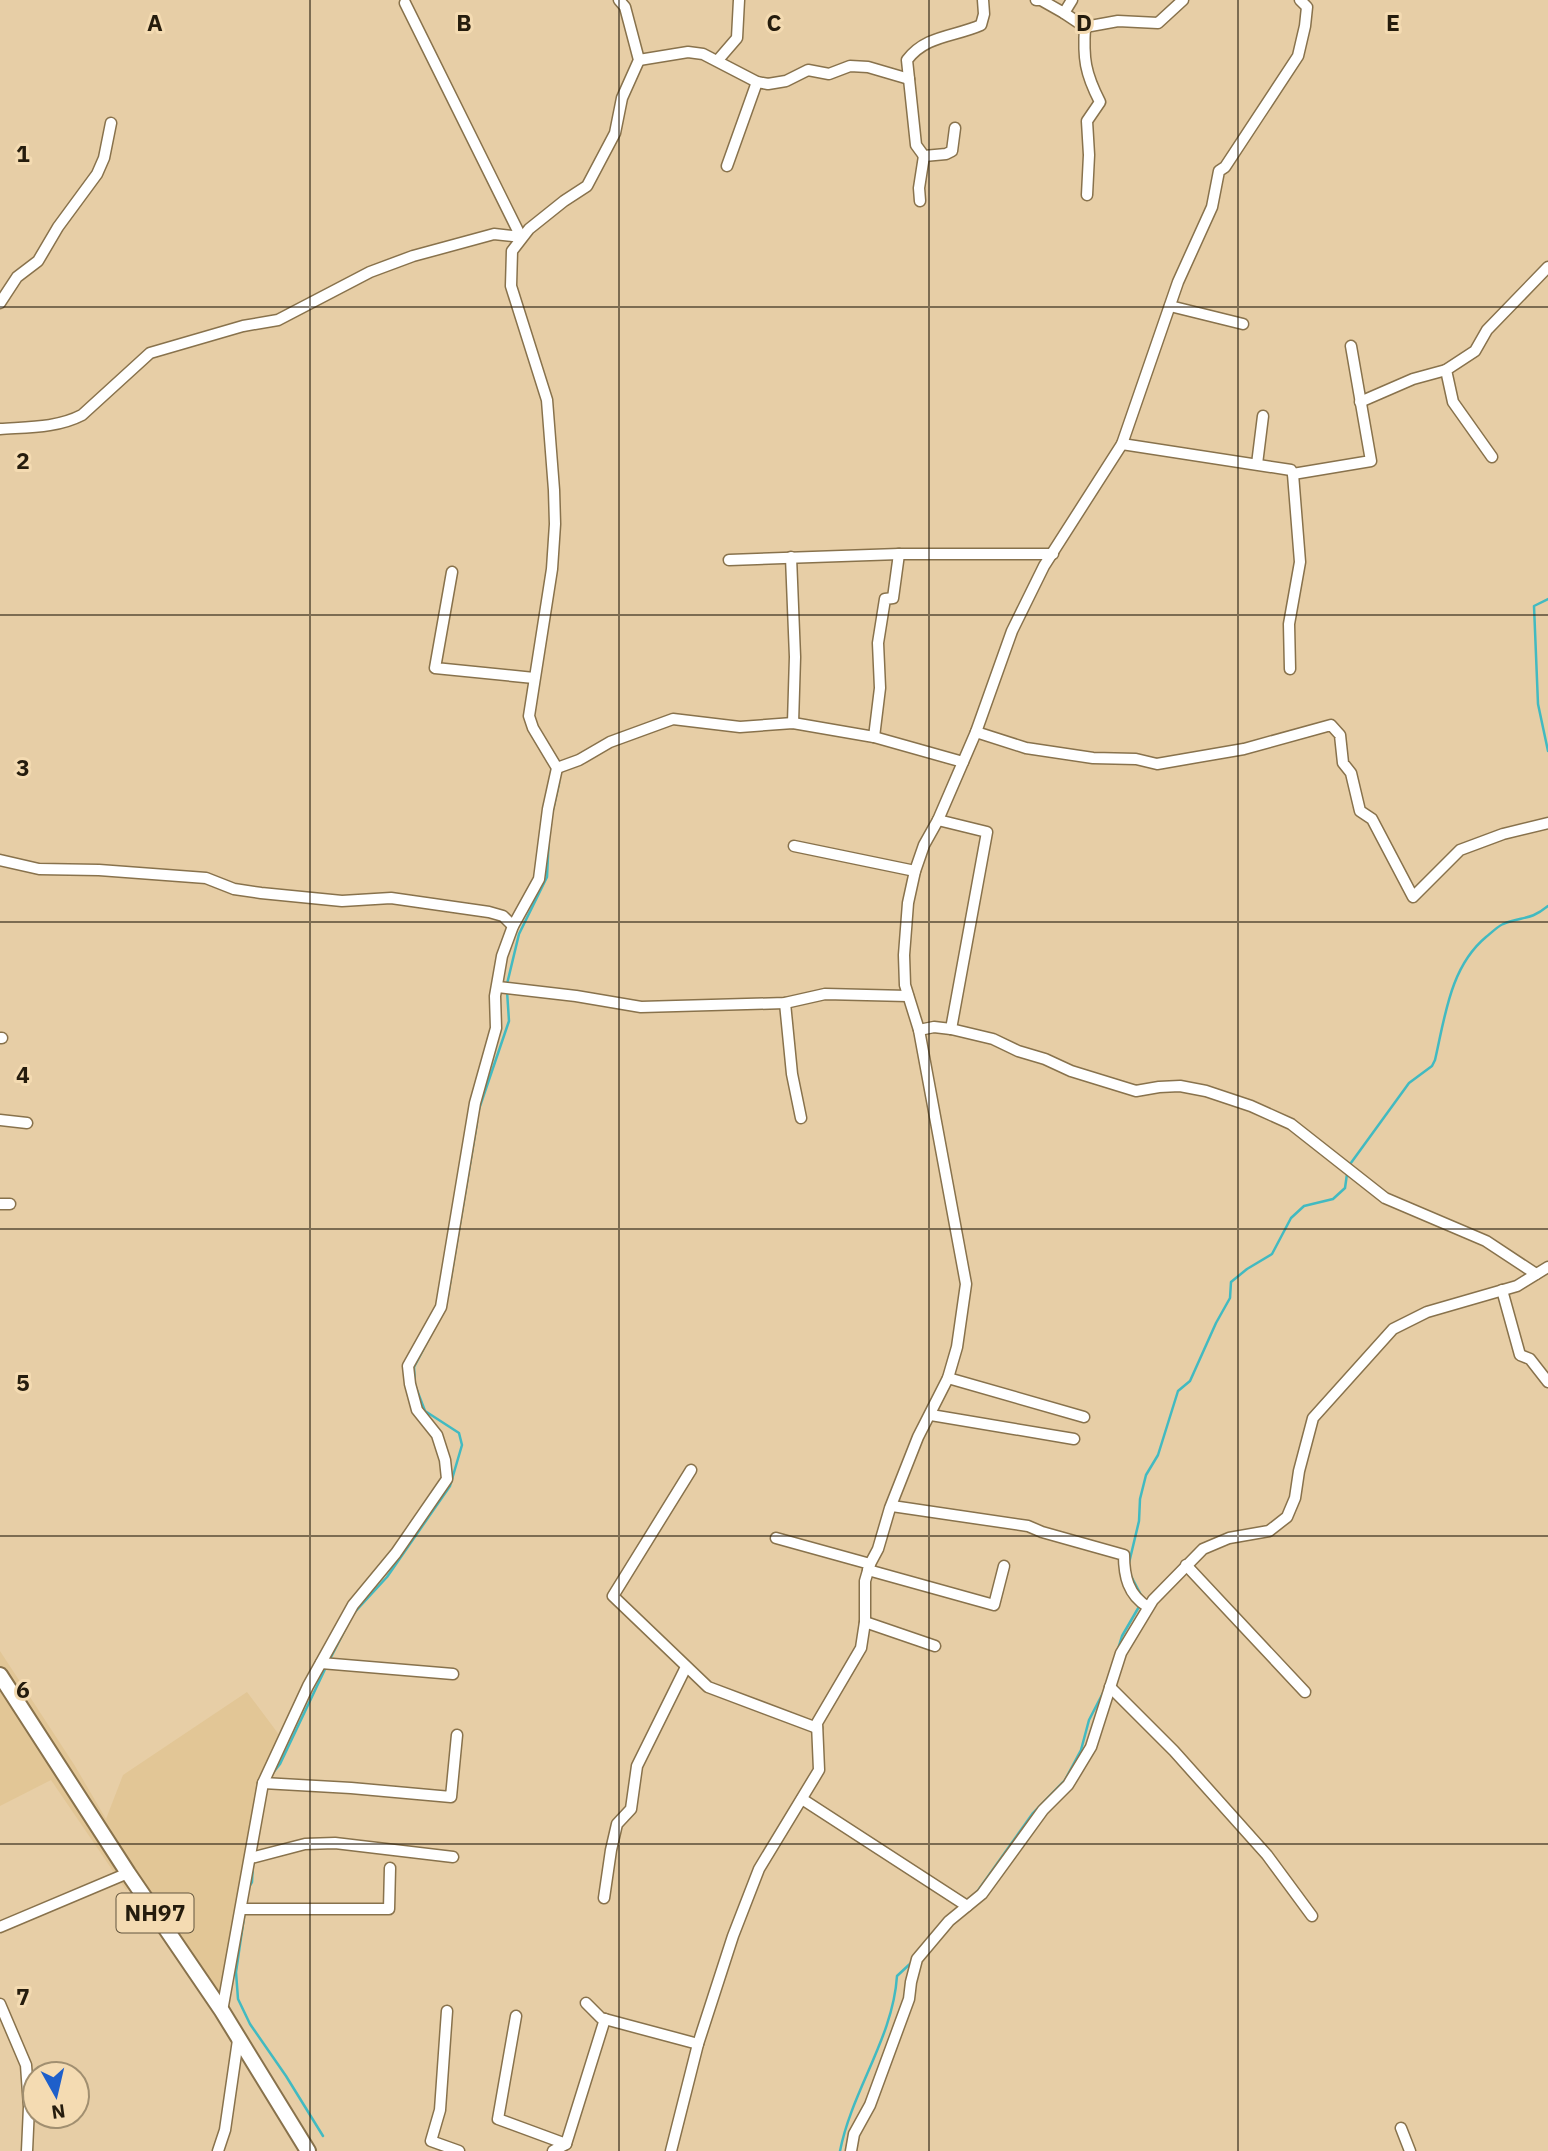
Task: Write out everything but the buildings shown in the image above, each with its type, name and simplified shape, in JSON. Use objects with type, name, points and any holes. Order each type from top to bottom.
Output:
[{"type":"highway","name":"NH97","points":[[0,1675],[128,1873],[222,2011],[308,2151]]},
{"type":"street","points":[[222,2011],[263,1783],[321,1663],[354,1605],[396,1553],[447,1479],[445,1460],[437,1435],[417,1410],[408,1366],[441,1307],[475,1103],[496,1028],[495,996],[502,956],[513,926],[538,879],[557,768],[533,729],[529,716],[552,569],[555,524],[547,400],[511,286],[512,251],[521,237],[564,201],[587,186],[615,134],[622,99],[639,60],[625,7],[619,0]]},
{"type":"street","points":[[718,60],[737,38],[739,0]]},
{"type":"street","points":[[1036,0],[1041,0],[1085,26],[1118,21],[1158,23],[1183,0]]},
{"type":"street","points":[[1064,13],[1072,0]]},
{"type":"street","points":[[671,2151],[698,2044],[733,1936],[759,1869],[818,1770],[817,1723],[860,1648],[865,1622],[865,1581],[869,1567],[918,1437],[948,1378],[957,1347],[966,1284],[919,1030],[908,996],[904,955],[908,902],[915,871],[976,732],[1012,631],[1052,554],[1122,444],[1178,282],[1212,207],[1219,171],[1225,167],[1273,98],[1298,57],[1307,7],[1300,0]]},
{"type":"street","points":[[920,201],[919,188],[924,156],[916,145],[907,60],[916,49],[929,41],[981,25],[985,1]]},
{"type":"street","points":[[405,3],[521,237]]},
{"type":"street","points":[[1085,26],[1083,55],[1100,102],[1087,121],[1087,195]]},
{"type":"street","points":[[639,60],[688,52],[704,54],[757,82],[768,84],[786,81],[808,70],[829,74],[850,66],[868,67],[909,79]]},
{"type":"street","points":[[727,166],[757,82]]},
{"type":"street","points":[[0,303],[17,277],[37,261],[97,174],[104,158],[111,123]]},
{"type":"street","points":[[924,156],[952,151],[955,128]]},
{"type":"street","points":[[0,429],[57,425],[70,421],[82,415],[150,353],[243,326],[278,320],[370,272],[413,256],[494,234],[521,237]]},
{"type":"street","points":[[1360,402],[1413,379],[1446,370],[1475,351],[1494,322],[1548,267]]},
{"type":"street","points":[[1170,306],[1243,324]]},
{"type":"street","points":[[1293,474],[1371,461],[1351,346]]},
{"type":"street","points":[[1446,370],[1452,402],[1492,457]]},
{"type":"street","points":[[1257,464],[1263,416]]},
{"type":"street","points":[[1122,444],[1291,470],[1300,562],[1289,624],[1290,669]]},
{"type":"street","points":[[729,560],[899,554],[1052,554]]},
{"type":"street","points":[[874,737],[880,688],[878,643],[885,599],[893,598],[899,554]]},
{"type":"street","points":[[791,557],[795,657],[793,723]]},
{"type":"street","points":[[452,572],[435,668],[534,678]]},
{"type":"street","points":[[557,768],[579,760],[610,742],[673,719],[740,727],[793,723],[874,737],[963,762]]},
{"type":"street","points":[[976,732],[1026,748],[1093,758],[1136,758],[1157,764],[1244,749],[1331,726],[1340,735],[1343,763],[1351,773],[1360,811],[1372,819],[1413,897],[1460,850],[1503,834],[1548,823]]},
{"type":"street","points":[[938,820],[987,832],[951,1029]]},
{"type":"street","points":[[794,846],[915,871]]},
{"type":"street","points":[[0,860],[39,869],[99,870],[206,878],[234,888],[341,901],[391,898],[489,912],[503,916],[513,926]]},
{"type":"street","points":[[498,987],[641,1007],[785,1003],[825,994],[908,996]]},
{"type":"street","points":[[785,1003],[792,1074],[801,1118]]},
{"type":"street","points":[[919,1030],[934,1027],[951,1029],[993,1040],[1071,1072],[1136,1091],[1180,1086],[1206,1091],[1251,1106],[1291,1124],[1385,1199],[1486,1241],[1536,1274]]},
{"type":"street","points":[[0,1120],[27,1123]]},
{"type":"street","points":[[851,2151],[854,2134],[870,2105],[909,2000],[918,1959],[948,1921],[982,1894],[1043,1810],[1068,1785],[1091,1747],[1121,1653],[1147,1608],[1203,1549],[1229,1538],[1269,1531],[1287,1517],[1295,1498],[1313,1419],[1393,1329],[1427,1312],[1517,1286],[1548,1267]]},
{"type":"street","points":[[1502,1290],[1520,1355],[1530,1359],[1548,1382]]},
{"type":"street","points":[[948,1378],[1084,1417]]},
{"type":"street","points":[[930,1415],[1074,1439]]},
{"type":"street","points":[[691,1470],[614,1596],[708,1687],[817,1728]]},
{"type":"street","points":[[892,1506],[1028,1526],[1124,1555],[1124,1577],[1139,1602],[1147,1608]]},
{"type":"street","points":[[776,1538],[994,1605],[1004,1566]]},
{"type":"street","points":[[1186,1565],[1305,1692]]},
{"type":"street","points":[[865,1622],[935,1646]]},
{"type":"street","points":[[321,1663],[453,1674]]},
{"type":"street","points":[[604,1898],[617,1824],[631,1810],[637,1766],[686,1667]]},
{"type":"street","points":[[1110,1687],[1174,1751],[1267,1854],[1312,1916]]},
{"type":"street","points":[[263,1783],[451,1797],[457,1735]]},
{"type":"street","points":[[802,1799],[967,1906]]},
{"type":"street","points":[[251,1858],[305,1844],[335,1843],[453,1857]]},
{"type":"street","points":[[241,1909],[389,1909],[390,1868]]},
{"type":"street","points":[[0,1927],[128,1873]]},
{"type":"street","points":[[586,2003],[601,2018],[698,2044]]},
{"type":"street","points":[[0,2004],[26,2064],[30,2107],[27,2151]]},
{"type":"street","points":[[447,2011],[440,2110],[431,2141],[459,2151]]},
{"type":"street","points":[[516,2015],[498,2119],[566,2144]]},
{"type":"street","points":[[553,2151],[566,2144],[605,2019]]},
{"type":"street","points":[[218,2151],[225,2130],[238,2040]]},
{"type":"street","points":[[1401,2128],[1410,2151]]},
{"type":"shaded area","points":[[0,1651],[106,1819],[123,1775],[247,1692],[283,1740],[260,1781],[218,2014],[132,1886],[126,1890],[51,1780],[0,1806]]},
{"type":"waterway","points":[[1548,599],[1534,606],[1538,704],[1548,751]]},
{"type":"waterway","points":[[552,814],[559,783]]},
{"type":"waterway","points":[[507,984],[519,934],[547,877],[549,834]]},
{"type":"waterway","points":[[1348,1167],[1409,1083],[1432,1066],[1451,994],[1464,963],[1474,949],[1501,925],[1531,916],[1548,906]]},
{"type":"waterway","points":[[478,1112],[509,1021],[507,991]]},
{"type":"waterway","points":[[448,1295],[477,1122]]},
{"type":"waterway","points":[[1129,1563],[1146,1475],[1158,1455],[1178,1391],[1190,1381],[1230,1298],[1231,1282],[1272,1254],[1291,1218],[1304,1206],[1333,1199],[1345,1188],[1347,1174]]},
{"type":"waterway","points":[[330,1659],[353,1614],[387,1577],[450,1486],[462,1445],[459,1433],[425,1411],[415,1385],[414,1367],[445,1308]]},
{"type":"waterway","points":[[1131,1576],[1141,1595]]},
{"type":"waterway","points":[[1118,1649],[1122,1636],[1140,1605]]},
{"type":"waterway","points":[[272,1774],[280,1764],[327,1665]]},
{"type":"waterway","points":[[965,1902],[977,1892],[1033,1813],[1065,1780],[1081,1750],[1089,1720],[1104,1691]]},
{"type":"waterway","points":[[249,1887],[252,1882],[253,1863]]},
{"type":"waterway","points":[[244,1917],[236,1972],[238,1999],[250,2024],[323,2136]]},
{"type":"waterway","points":[[840,2151],[853,2107],[888,2021],[897,1976],[912,1962]]}]
